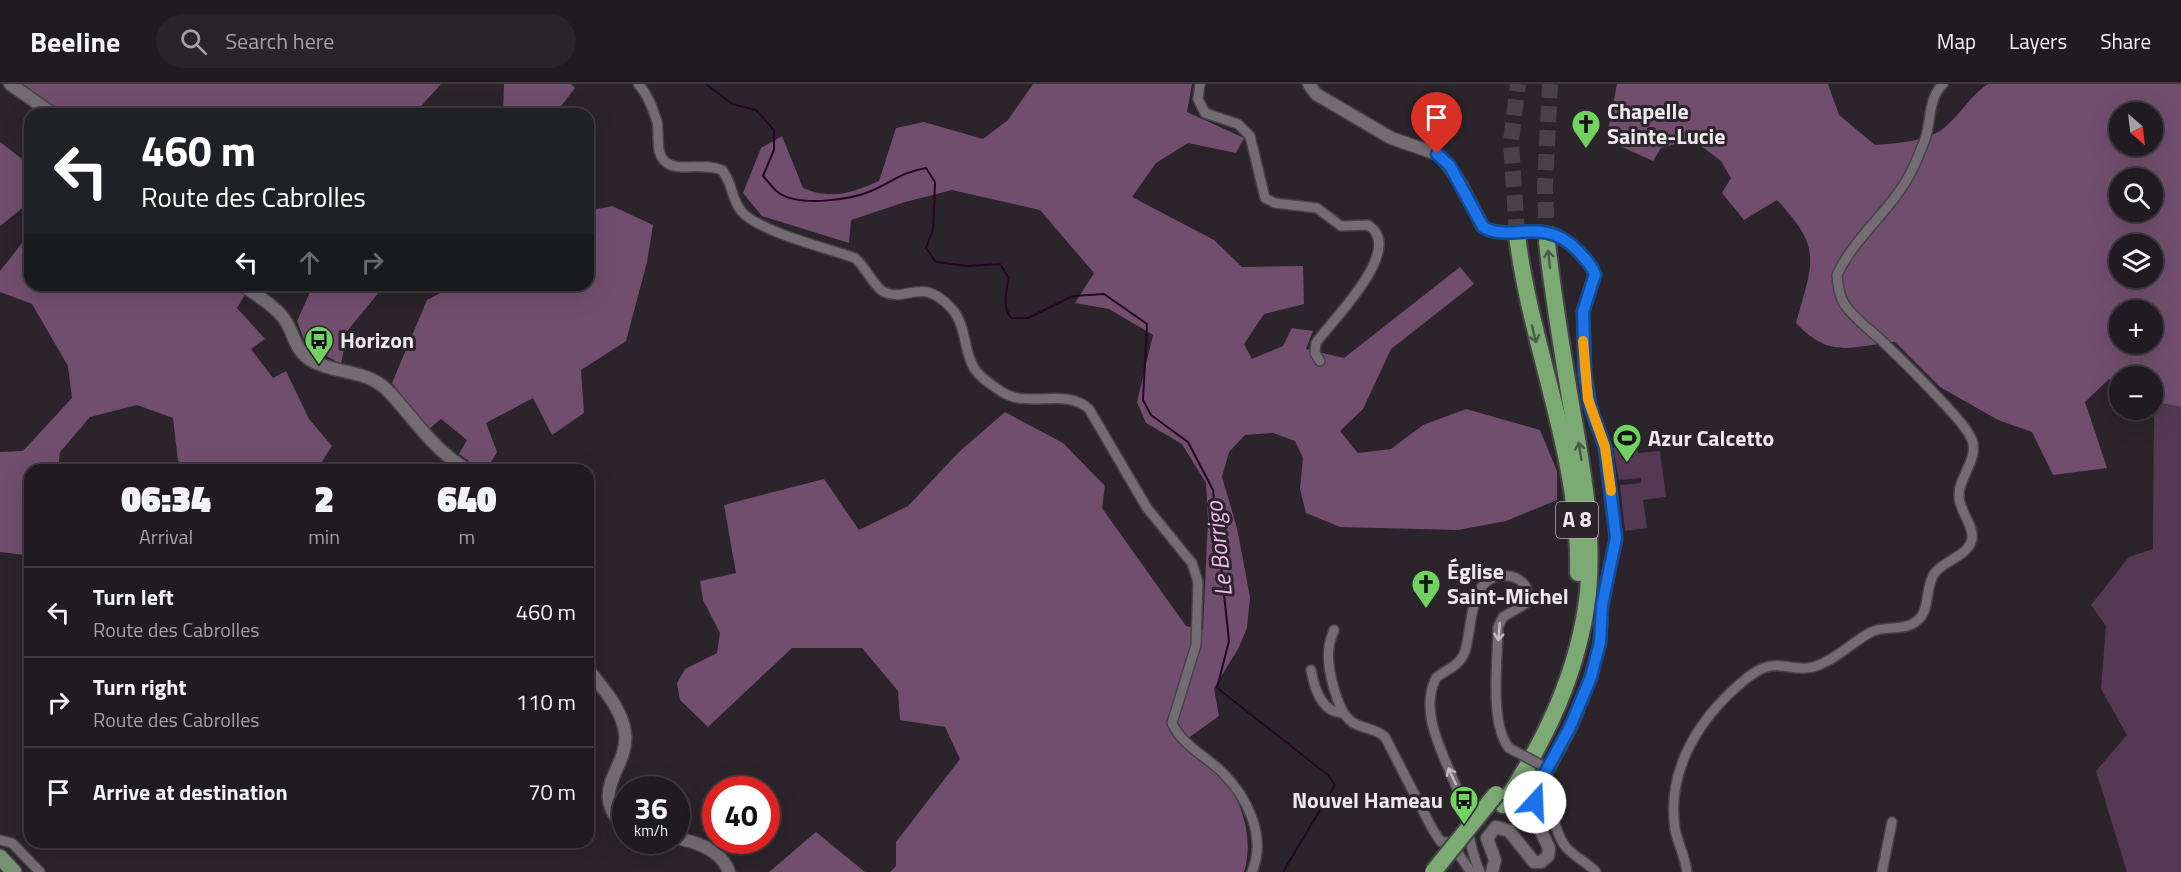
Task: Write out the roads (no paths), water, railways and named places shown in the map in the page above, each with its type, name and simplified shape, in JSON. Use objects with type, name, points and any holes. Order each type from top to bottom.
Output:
[{"type":"highway","name":"A 8","points":[[1433,872],[1500,800],[1554,688],[1572,622],[1578,574],[1578,527],[1572,480],[1531,322],[1517,235]]},
{"type":"highway","name":"A 8","points":[[1448,872],[1536,753],[1560,703],[1578,645],[1588,581],[1590,544],[1586,488],[1556,311],[1547,242]]},
{"type":"main road","points":[[0,857],[14,872]]},
{"type":"street","points":[[10,84],[44,108]]},
{"type":"street","points":[[638,84],[649,101],[657,124],[659,150],[666,162],[676,167],[703,165],[722,170],[728,178],[735,201],[749,219],[855,258],[864,266],[880,290],[886,293],[923,290],[940,298],[953,309],[964,332],[973,366],[982,377],[1004,393],[1026,399],[1070,399],[1082,402],[1089,409],[1147,508],[1192,563],[1198,582],[1197,645],[1172,723],[1178,736],[1223,772],[1246,804],[1256,826],[1257,852],[1252,872]]},
{"type":"street","points":[[1200,84],[1198,99],[1205,113],[1238,124],[1250,136],[1265,198],[1275,203],[1317,208],[1341,226],[1368,225],[1377,235],[1379,243],[1370,273],[1316,343],[1315,353],[1320,361]]},
{"type":"street","points":[[1309,84],[1316,94],[1391,138],[1437,154],[1461,184],[1483,227],[1494,231],[1530,231],[1559,235],[1578,251],[1594,271],[1594,282],[1582,319],[1585,374],[1590,406],[1605,447],[1616,538],[1602,605],[1600,642],[1591,677],[1570,727],[1545,767],[1536,792],[1537,823],[1549,848],[1548,856],[1538,862],[1530,860],[1509,831],[1496,828],[1488,838],[1495,860],[1492,872]]},
{"type":"street","points":[[1687,872],[1684,853],[1675,829],[1677,787],[1680,767],[1689,744],[1708,715],[1744,681],[1761,669],[1779,665],[1811,668],[1869,633],[1911,625],[1918,621],[1923,615],[1929,582],[1935,572],[1943,562],[1963,553],[1970,547],[1972,536],[1963,513],[1959,493],[1973,449],[1972,441],[1935,393],[1851,312],[1841,296],[1837,275],[1843,262],[1899,194],[1914,167],[1926,135],[1933,100],[1943,84]]},
{"type":"street","points":[[250,291],[281,315],[295,344],[307,358],[379,383],[429,439],[460,464]]},
{"type":"street","points":[[1480,872],[1456,784],[1436,739],[1431,699],[1436,678],[1454,667],[1464,654],[1474,605],[1481,590],[1492,579],[1503,576],[1515,577],[1528,591],[1526,604],[1503,617],[1498,627],[1498,718],[1503,739],[1509,748],[1545,767]]},
{"type":"street","points":[[1334,630],[1329,648],[1329,661],[1342,713]]},
{"type":"street","points":[[1311,670],[1318,696],[1327,707],[1342,713],[1362,728],[1375,730],[1385,736],[1424,816],[1442,842],[1450,842],[1471,872]]},
{"type":"street","points":[[594,677],[614,703],[625,733],[625,747],[613,776]]},
{"type":"street","points":[[612,781],[609,799],[612,811]]},
{"type":"street","points":[[1535,802],[1544,804],[1553,815],[1566,849],[1596,872]]},
{"type":"street","points":[[1882,872],[1892,822]]},
{"type":"street","points":[[0,840],[12,843],[40,872]]},
{"type":"street","points":[[690,842],[717,854],[729,872]]},
{"type":"waterway","name":"Le Borrigo","points":[[706,84],[732,104],[756,110],[774,130],[774,150],[763,176],[779,193],[799,200],[811,201],[851,197],[926,168],[935,182],[933,230],[926,248],[936,262],[967,266],[1000,264],[1009,278],[1006,304],[1011,318],[1028,318],[1073,296],[1104,294],[1147,324],[1143,400],[1151,415],[1188,442],[1213,490],[1229,641],[1217,688],[1328,775],[1335,785],[1283,872]]},
{"type":"tunnel","points":[[1517,235],[1511,141],[1518,84]]},
{"type":"tunnel","points":[[1547,242],[1545,186],[1550,84]]},
{"type":"place","name":"Chapelle Sainte-Lucie","points":[[1586,150]]},
{"type":"place","name":"Horizon","points":[[319,366]]},
{"type":"place","name":"Azur Calcetto","points":[[1627,464]]},
{"type":"place","name":"Église Saint-Michel","points":[[1426,610]]},
{"type":"place","name":"Nouvel Hameau","points":[[1464,826]]}]
